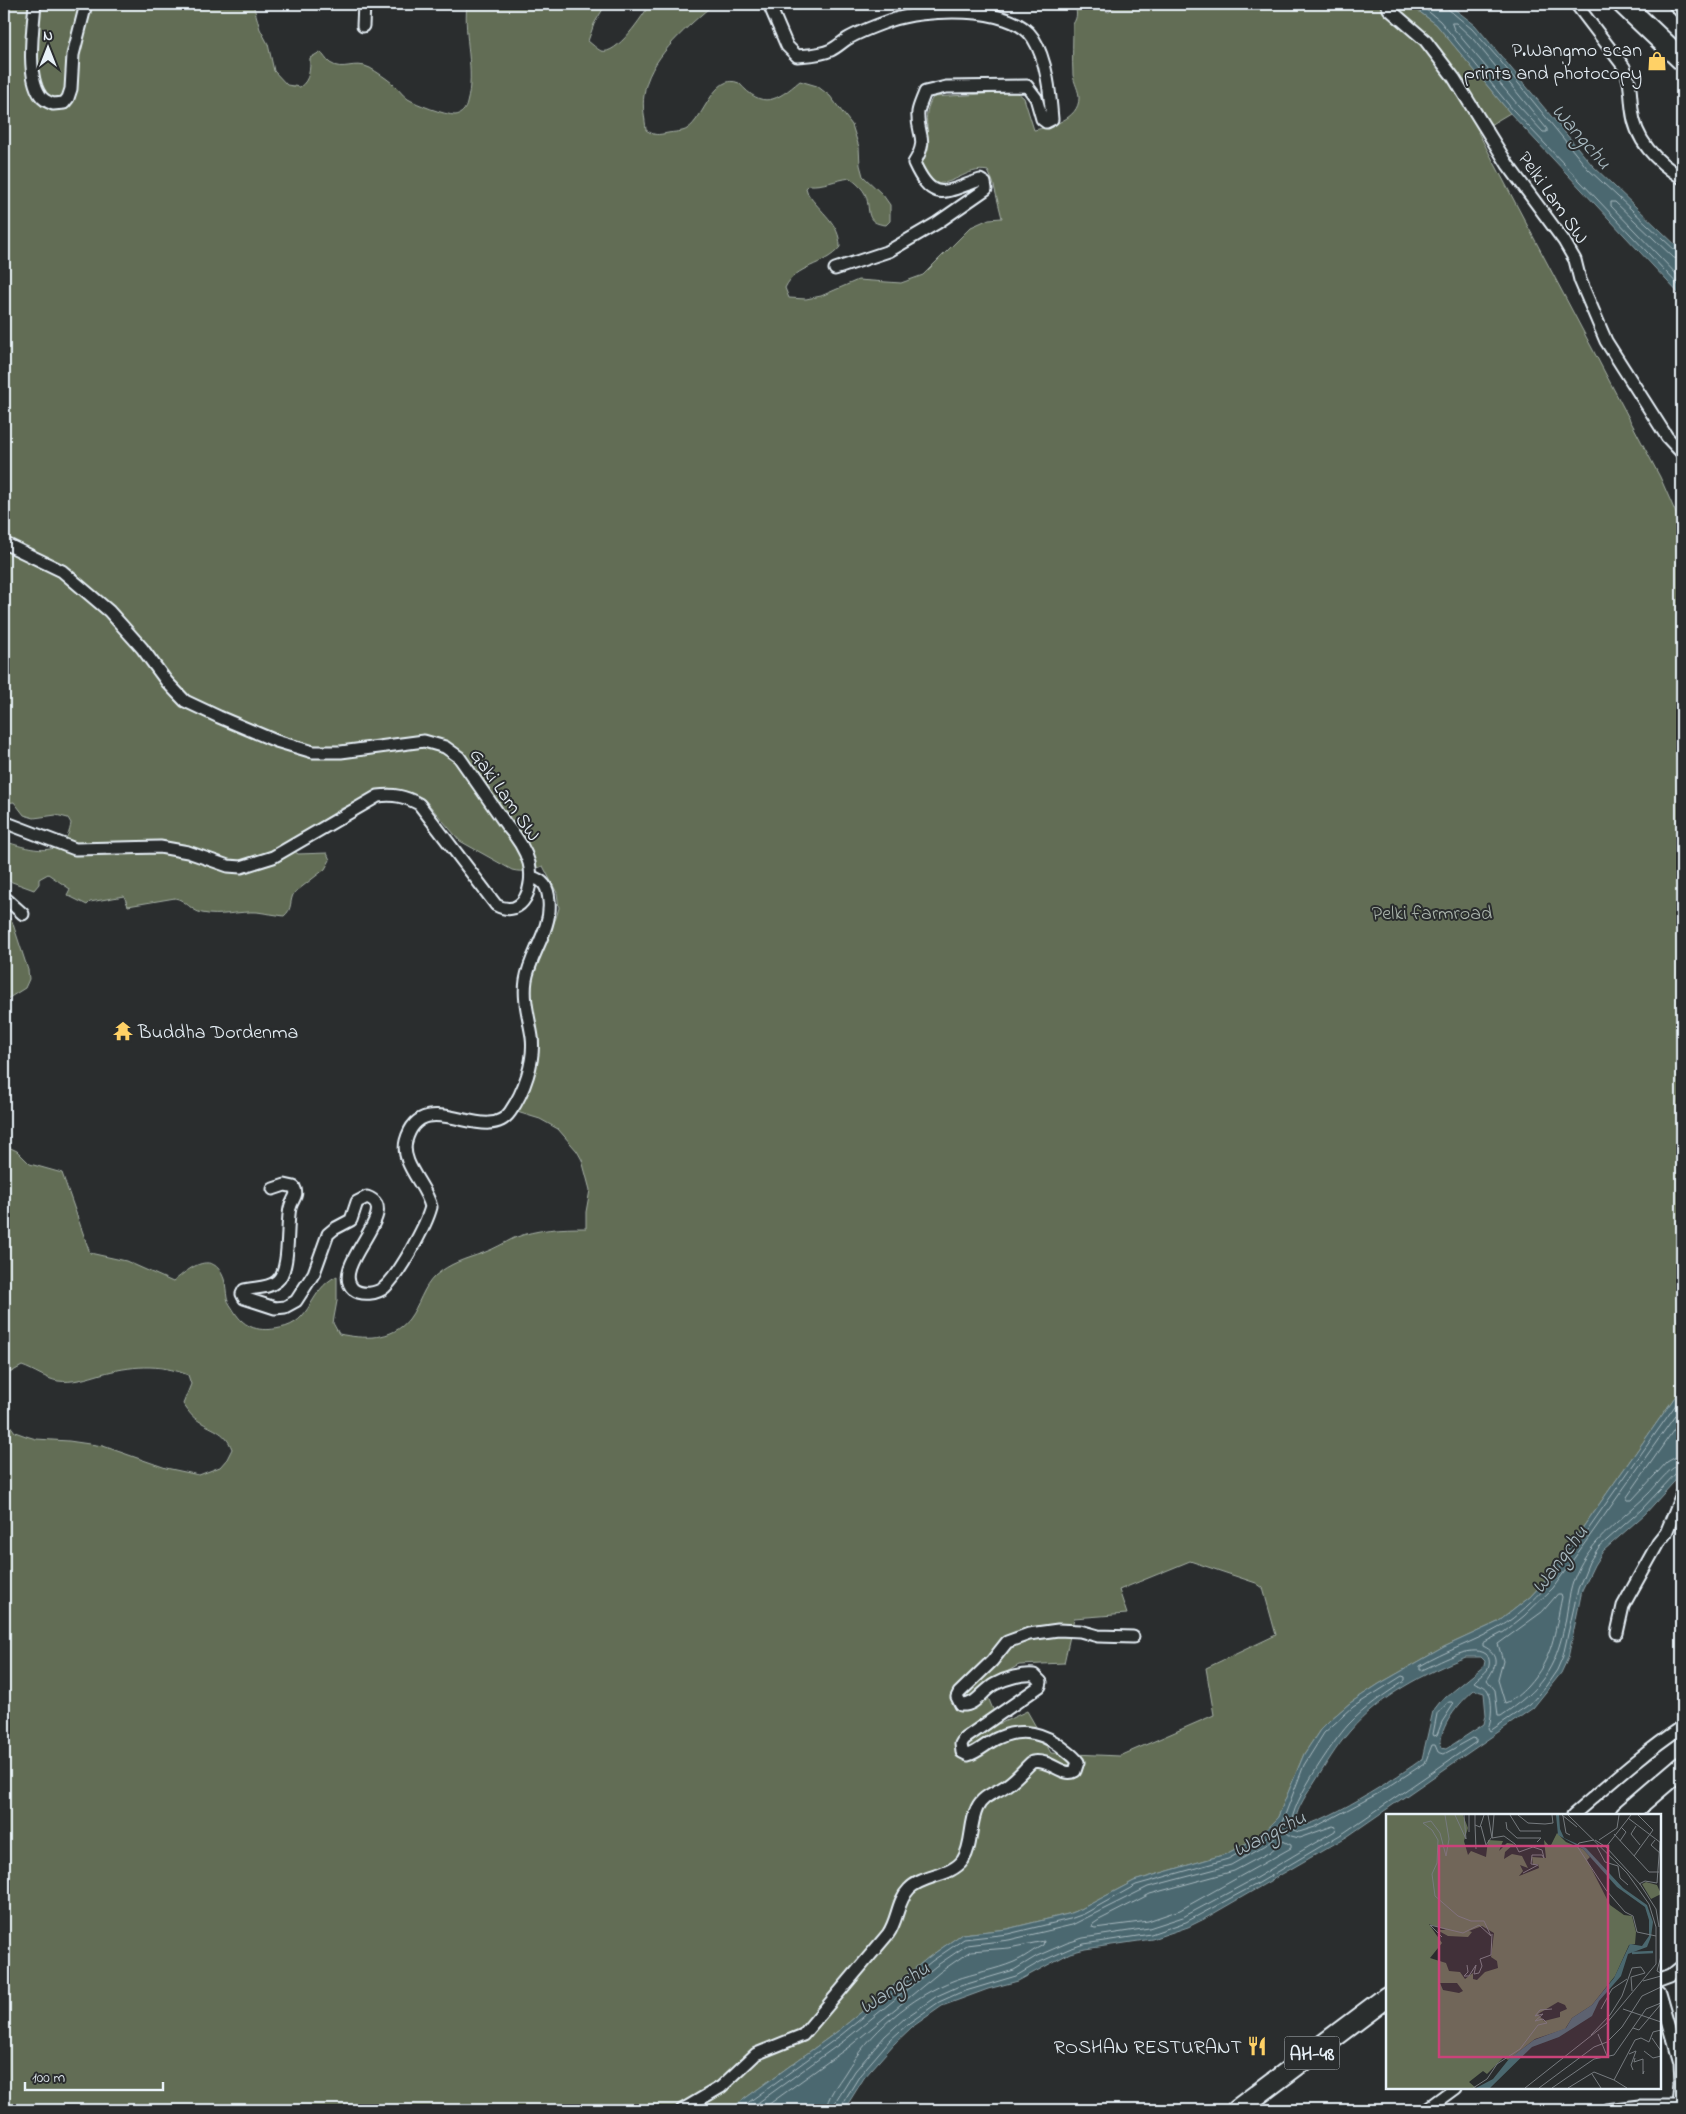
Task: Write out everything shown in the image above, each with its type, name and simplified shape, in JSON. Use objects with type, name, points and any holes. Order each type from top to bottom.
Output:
[{"type":"highway","points":[[1623,4],[1682,60]]},
{"type":"highway","points":[[1640,4],[1682,45]]},
{"type":"highway","points":[[1627,1814],[1682,1767]]},
{"type":"highway","points":[[1647,1814],[1682,1783]]},
{"type":"highway","name":"AH-48","points":[[1237,2110],[1386,1998]]},
{"type":"highway","name":"AH-48","points":[[1259,2110],[1386,2014]]},
{"type":"street","points":[[35,4],[32,50],[35,84],[40,96],[53,104],[64,103],[72,89],[73,55],[86,4]]},
{"type":"street","points":[[363,26],[364,4]]},
{"type":"street","points":[[769,4],[787,46],[797,56],[830,50],[848,39],[890,21],[938,12],[969,12],[997,17],[1017,26],[1032,36],[1040,50],[1052,119],[1046,122],[1042,119],[1036,98],[1027,86],[946,87],[925,92],[918,111],[923,140],[922,151],[914,163],[922,181],[932,190],[944,192],[980,180],[985,183],[986,189],[937,223],[889,251],[836,268]]},
{"type":"street","name":"Pelki Lam SW","points":[[1387,4],[1389,9],[1425,40],[1454,78],[1508,165],[1564,241],[1575,260],[1580,280],[1606,341],[1667,437],[1682,453]]},
{"type":"street","points":[[1576,4],[1624,67],[1629,78],[1634,124],[1645,146],[1661,164],[1682,178]]},
{"type":"street","name":"Gaki Lam SW","points":[[4,544],[62,571],[109,611],[142,648],[166,682],[185,701],[219,717],[276,741],[313,752],[341,752],[417,741],[436,743],[449,749],[459,757],[507,826],[517,836],[529,863],[531,877]]},
{"type":"street","points":[[4,822],[75,848],[160,846],[188,852],[228,866],[241,867],[273,857],[378,796],[393,794],[406,797],[418,804],[496,905],[503,909],[522,902],[528,891],[531,877],[540,879],[545,883],[550,903],[545,926],[526,981],[526,1011],[532,1048],[528,1071],[520,1096],[509,1114],[495,1123],[480,1123],[454,1117],[434,1116],[421,1119],[411,1130],[406,1144],[406,1156],[431,1207],[425,1223],[395,1275],[385,1287],[373,1292],[363,1293],[351,1286],[348,1271],[349,1265],[369,1234],[376,1218],[374,1203],[371,1198],[367,1197],[357,1202],[352,1220],[328,1234],[314,1273],[296,1301],[285,1307],[275,1308],[244,1298],[242,1294],[244,1290],[261,1288],[277,1281],[280,1278],[285,1261],[290,1209],[296,1192],[294,1187],[285,1185],[273,1189]]},
{"type":"street","points":[[4,898],[23,914]]},
{"type":"street","points":[[1617,1633],[1623,1606],[1658,1543],[1666,1533],[1677,1502],[1682,1494]]},
{"type":"street","points":[[682,2110],[720,2087],[756,2054],[803,2035],[888,1934],[894,1925],[903,1896],[910,1887],[945,1872],[962,1862],[970,1843],[976,1809],[987,1796],[1007,1785],[1032,1762],[1046,1761],[1065,1772],[1071,1773],[1075,1771],[1078,1762],[1074,1756],[1060,1745],[1040,1734],[1006,1735],[990,1742],[972,1754],[968,1755],[962,1752],[961,1744],[964,1739],[1040,1686],[1041,1682],[1034,1675],[1021,1676],[993,1685],[968,1705],[961,1705],[957,1700],[958,1693],[992,1661],[1007,1642],[1029,1634],[1058,1630],[1080,1631],[1098,1636],[1133,1637]]},
{"type":"street","points":[[1574,1814],[1632,1764],[1682,1727]]},
{"type":"street","points":[[1661,1979],[1671,1975],[1682,1966]]},
{"type":"street","points":[[1607,2110],[1681,2106],[1680,2062],[1661,1996]]},
{"type":"street","points":[[1425,2110],[1454,2089]]},
{"type":"green space","name":"Pelki farmroad","points":[[4,4],[253,4],[260,29],[268,44],[274,71],[287,85],[300,87],[306,81],[309,74],[310,58],[320,52],[329,62],[335,65],[359,65],[370,68],[392,83],[408,99],[417,104],[457,115],[466,107],[469,91],[470,66],[466,16],[467,4],[606,4],[594,24],[588,41],[601,51],[607,51],[629,34],[650,4],[718,4],[709,8],[679,36],[652,70],[643,99],[646,130],[659,135],[687,129],[699,116],[716,90],[730,81],[739,83],[755,97],[763,100],[776,98],[784,94],[800,81],[817,86],[830,96],[852,125],[859,147],[863,176],[883,195],[890,205],[890,221],[886,225],[879,224],[871,219],[866,196],[850,178],[824,184],[809,185],[806,188],[808,194],[833,224],[837,231],[840,247],[833,254],[796,274],[790,280],[785,288],[789,298],[806,299],[821,296],[858,280],[901,283],[923,275],[971,227],[989,219],[1002,218],[993,182],[988,171],[980,170],[966,174],[946,183],[931,182],[920,164],[927,145],[927,110],[929,104],[933,97],[1017,92],[1024,98],[1034,130],[1048,127],[1069,117],[1078,105],[1079,98],[1073,75],[1073,24],[1076,19],[1074,4],[1093,4],[1109,12],[1118,4],[1409,4],[1436,24],[1510,113],[1478,132],[1660,477],[1682,527],[1682,1387],[1545,1581],[1530,1597],[1498,1622],[1444,1647],[1379,1684],[1350,1703],[1330,1720],[1320,1730],[1304,1754],[1278,1817],[1260,1836],[1226,1854],[1134,1881],[1068,1914],[1007,1929],[962,1934],[929,1957],[838,2031],[729,2110],[4,2110],[4,1417],[15,1432],[36,1439],[103,1446],[166,1468],[199,1475],[220,1467],[232,1449],[226,1438],[194,1418],[183,1404],[191,1384],[188,1375],[177,1371],[144,1367],[112,1371],[80,1380],[58,1381],[22,1366],[6,1375],[4,1379],[4,1145],[17,1151],[30,1164],[62,1173],[90,1253],[126,1261],[173,1282],[200,1264],[214,1265],[224,1279],[228,1300],[238,1317],[254,1328],[266,1330],[291,1325],[299,1319],[320,1289],[337,1276],[337,1301],[333,1323],[339,1334],[358,1337],[386,1335],[402,1326],[409,1319],[431,1280],[452,1265],[523,1235],[567,1228],[586,1228],[586,1212],[590,1190],[582,1160],[577,1151],[558,1129],[540,1119],[517,1112],[530,1083],[529,995],[535,962],[559,908],[557,893],[543,866],[532,870],[512,870],[460,841],[425,800],[410,793],[388,788],[342,808],[285,844],[298,854],[327,853],[330,860],[325,869],[294,893],[289,911],[284,916],[257,912],[202,913],[175,898],[128,906],[124,896],[90,902],[87,905],[67,895],[70,889],[48,874],[39,879],[39,884],[34,890],[4,879],[4,841],[34,849],[45,850],[54,848],[62,843],[68,835],[71,823],[68,818],[56,815],[34,818],[24,815],[14,802],[4,803]],"holes":[[[1190,1561],[1256,1583],[1263,1588],[1276,1635],[1206,1668],[1214,1715],[1120,1756],[1051,1753],[1027,1711],[999,1724],[983,1685],[1019,1665],[1064,1663],[1074,1618],[1127,1614],[1119,1590]]]},
{"type":"green space","points":[[4,914],[12,921],[28,970],[29,979],[25,988],[4,1001]]},
{"type":"water","points":[[1409,4],[1448,4],[1475,25],[1592,165],[1682,251],[1682,297],[1510,113],[1436,24]]},
{"type":"water","name":"Wangchu","points":[[1682,1387],[1682,1473],[1645,1514],[1603,1551],[1594,1565],[1582,1590],[1568,1658],[1561,1673],[1533,1708],[1348,1836],[1204,1919],[1188,1927],[1152,1939],[1070,1953],[1018,1981],[988,1989],[942,2006],[912,2027],[894,2044],[864,2078],[844,2110],[729,2110],[838,2031],[929,1957],[962,1934],[1007,1929],[1068,1914],[1134,1881],[1226,1854],[1260,1836],[1278,1817],[1304,1754],[1320,1730],[1330,1720],[1350,1703],[1379,1684],[1444,1647],[1498,1622],[1530,1597],[1545,1581]],"holes":[[[1466,1657],[1481,1657],[1485,1661],[1484,1666],[1440,1702],[1433,1711],[1422,1759],[1339,1810],[1306,1825],[1296,1826],[1298,1810],[1307,1794],[1340,1744],[1362,1718],[1389,1696],[1419,1678]],[[1474,1690],[1484,1693],[1486,1715],[1484,1724],[1446,1749],[1441,1748],[1441,1740],[1446,1724],[1456,1709]]]},
{"type":"place","name":"P.Wangmo scan prints and photocopy","points":[[1657,61]]},
{"type":"place","name":"Buddha Dordenma","points":[[123,1031]]},
{"type":"place","name":"ROSHAN RESTURANT","points":[[1257,2046]]}]
